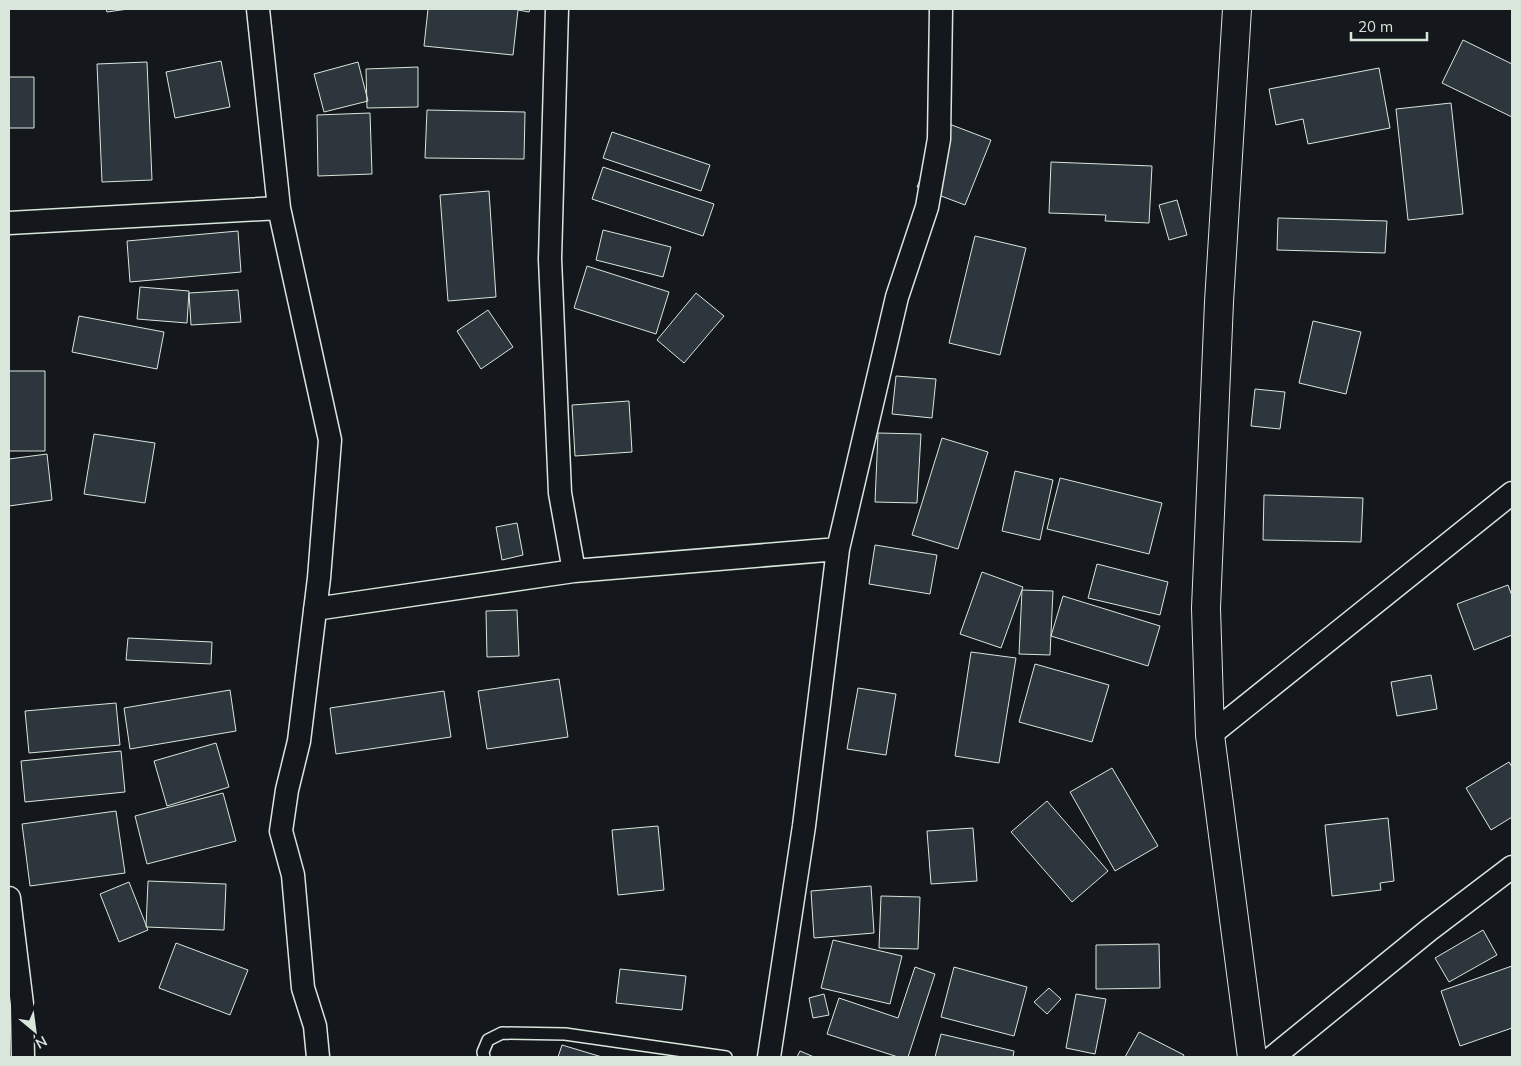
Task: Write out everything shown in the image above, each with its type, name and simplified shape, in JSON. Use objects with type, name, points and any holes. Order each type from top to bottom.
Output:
[{"type":"street","points":[[258,9],[279,208],[330,440],[319,578],[299,741],[287,790],[281,831],[293,875],[303,988],[314,1026],[318,1057]]},
{"type":"street","points":[[558,9],[550,259],[560,493],[574,571]]},
{"type":"street","points":[[769,1057],[804,826],[838,549],[897,297],[927,207],[939,139],[941,9]]},
{"type":"street","points":[[1237,9],[1219,302],[1206,608],[1210,735],[1252,1057]]},
{"type":"street","points":[[9,223],[279,208]]},
{"type":"street","points":[[1210,735],[1512,493]]},
{"type":"street","points":[[315,609],[574,571],[838,549]]},
{"type":"street","points":[[1273,1057],[1429,930],[1512,867]]},
{"type":"street","points":[[9,898],[22,1004],[23,1057]]},
{"type":"lane","points":[[484,1057],[483,1052],[488,1040],[502,1033],[565,1034],[726,1057]]},
{"type":"building","points":[[106,9],[128,9],[107,12]]},
{"type":"building","points":[[428,9],[530,9],[529,12],[518,10],[513,55],[424,46]]},
{"type":"building","points":[[1463,40],[1512,64],[1512,117],[1442,83]]},
{"type":"building","points":[[221,61],[230,107],[175,118],[166,72]]},
{"type":"building","points":[[147,62],[152,180],[102,182],[97,64]]},
{"type":"building","points":[[358,62],[368,101],[324,112],[314,74]]},
{"type":"building","points":[[418,67],[418,107],[367,108],[366,69]]},
{"type":"building","points":[[1379,68],[1390,128],[1308,144],[1303,119],[1276,125],[1269,89]]},
{"type":"building","points":[[9,77],[34,77],[34,128],[9,128]]},
{"type":"building","points":[[1451,103],[1463,214],[1408,220],[1396,109]]},
{"type":"building","points":[[427,110],[525,112],[524,159],[425,158]]},
{"type":"building","points":[[370,113],[372,174],[318,176],[317,115]]},
{"type":"building","points":[[944,122],[991,140],[965,205],[917,187]]},
{"type":"building","points":[[612,132],[710,165],[701,191],[603,158]]},
{"type":"building","points":[[1051,162],[1152,166],[1149,223],[1105,221],[1106,215],[1049,213]]},
{"type":"building","points":[[603,167],[714,204],[703,236],[592,199]]},
{"type":"building","points":[[489,191],[496,297],[448,301],[440,195]]},
{"type":"building","points":[[1177,200],[1187,235],[1169,240],[1159,205]]},
{"type":"building","points":[[1278,218],[1387,221],[1385,253],[1277,250]]},
{"type":"building","points":[[603,230],[671,247],[663,277],[596,260]]},
{"type":"building","points":[[238,231],[241,272],[130,282],[127,241]]},
{"type":"building","points":[[975,236],[1026,248],[1000,355],[949,343]]},
{"type":"building","points":[[587,266],[669,292],[656,334],[574,308]]},
{"type":"building","points":[[140,287],[189,291],[187,323],[137,319]]},
{"type":"building","points":[[238,290],[241,322],[191,325],[189,293]]},
{"type":"building","points":[[696,293],[724,316],[684,363],[657,340]]},
{"type":"building","points":[[488,310],[513,347],[481,369],[457,331]]},
{"type":"building","points":[[79,316],[164,332],[157,369],[72,352]]},
{"type":"building","points":[[1313,321],[1361,332],[1346,394],[1299,383]]},
{"type":"building","points":[[9,371],[45,371],[45,451],[9,451]]},
{"type":"building","points":[[896,376],[936,379],[932,418],[892,414]]},
{"type":"building","points":[[1255,389],[1285,392],[1280,429],[1251,426]]},
{"type":"building","points":[[629,401],[632,452],[575,456],[572,405]]},
{"type":"building","points":[[878,433],[921,434],[917,503],[875,502]]},
{"type":"building","points":[[94,434],[155,443],[145,503],[84,494]]},
{"type":"building","points":[[942,438],[988,452],[958,549],[912,535]]},
{"type":"building","points":[[47,454],[52,500],[9,506],[9,459]]},
{"type":"building","points":[[1015,471],[1053,480],[1040,540],[1002,531]]},
{"type":"building","points":[[1060,478],[1162,503],[1149,554],[1047,529]]},
{"type":"building","points":[[1264,495],[1363,498],[1361,542],[1263,540]]},
{"type":"building","points":[[517,523],[523,555],[502,560],[496,527]]},
{"type":"building","points":[[875,545],[937,555],[930,594],[869,584]]},
{"type":"building","points":[[1097,564],[1168,582],[1160,615],[1088,598]]},
{"type":"building","points":[[982,572],[1023,587],[1001,648],[960,634]]},
{"type":"building","points":[[1508,585],[1512,596],[1512,635],[1474,650],[1457,604]]},
{"type":"building","points":[[1022,590],[1053,591],[1050,655],[1019,654]]},
{"type":"building","points":[[1063,596],[1160,626],[1148,666],[1051,636]]},
{"type":"building","points":[[517,610],[519,656],[487,657],[486,611]]},
{"type":"building","points":[[128,638],[212,642],[211,664],[126,660]]},
{"type":"building","points":[[971,652],[1016,658],[999,763],[955,756]]},
{"type":"building","points":[[1035,664],[1109,685],[1092,742],[1019,722]]},
{"type":"building","points":[[1431,675],[1437,709],[1397,716],[1391,682]]},
{"type":"building","points":[[559,679],[568,737],[487,749],[478,691]]},
{"type":"building","points":[[858,688],[896,694],[886,755],[847,749]]},
{"type":"building","points":[[230,690],[236,731],[130,749],[124,708]]},
{"type":"building","points":[[444,691],[451,737],[336,754],[330,708]]},
{"type":"building","points":[[116,703],[120,745],[29,753],[25,711]]},
{"type":"building","points":[[216,743],[229,787],[167,806],[154,761]]},
{"type":"building","points":[[121,751],[125,792],[25,802],[21,761]]},
{"type":"building","points":[[1509,762],[1512,767],[1512,817],[1491,830],[1466,788]]},
{"type":"building","points":[[1112,768],[1158,846],[1115,871],[1070,792]]},
{"type":"building","points":[[223,793],[236,841],[147,864],[135,816]]},
{"type":"building","points":[[1047,801],[1108,871],[1072,902],[1011,832]]},
{"type":"building","points":[[116,811],[125,873],[30,886],[22,824]]},
{"type":"building","points":[[1388,818],[1394,881],[1380,883],[1381,890],[1332,896],[1325,825]]},
{"type":"building","points":[[658,826],[664,890],[618,895],[612,830]]},
{"type":"building","points":[[973,828],[977,881],[931,884],[927,831]]},
{"type":"building","points":[[148,881],[226,884],[224,930],[146,927]]},
{"type":"building","points":[[129,882],[148,930],[119,942],[100,894]]},
{"type":"building","points":[[871,886],[874,933],[814,938],[811,891]]},
{"type":"building","points":[[881,896],[920,897],[918,949],[879,948]]},
{"type":"building","points":[[1483,930],[1497,955],[1449,982],[1435,958]]},
{"type":"building","points":[[833,940],[902,956],[890,1004],[821,988]]},
{"type":"building","points":[[176,943],[248,970],[230,1015],[159,988]]},
{"type":"building","points":[[1159,944],[1160,988],[1096,989],[1096,945]]},
{"type":"building","points":[[1512,966],[1512,1028],[1460,1046],[1441,991]]},
{"type":"building","points":[[915,967],[935,974],[908,1057],[898,1057],[827,1034],[839,998],[898,1018]]},
{"type":"building","points":[[954,967],[1027,987],[1014,1036],[941,1017]]},
{"type":"building","points":[[620,969],[686,976],[682,1010],[616,1003]]},
{"type":"building","points":[[1049,988],[1061,999],[1047,1014],[1034,1002]]},
{"type":"building","points":[[824,994],[829,1015],[813,1018],[809,998]]},
{"type":"building","points":[[1076,994],[1106,999],[1095,1054],[1066,1048]]},
{"type":"building","points":[[1139,1032],[1184,1055],[1183,1057],[1125,1057]]},
{"type":"building","points":[[941,1034],[1014,1051],[1013,1057],[935,1057]]},
{"type":"building","points":[[562,1045],[602,1057],[558,1057]]},
{"type":"building","points":[[800,1051],[814,1057],[797,1057]]}]
